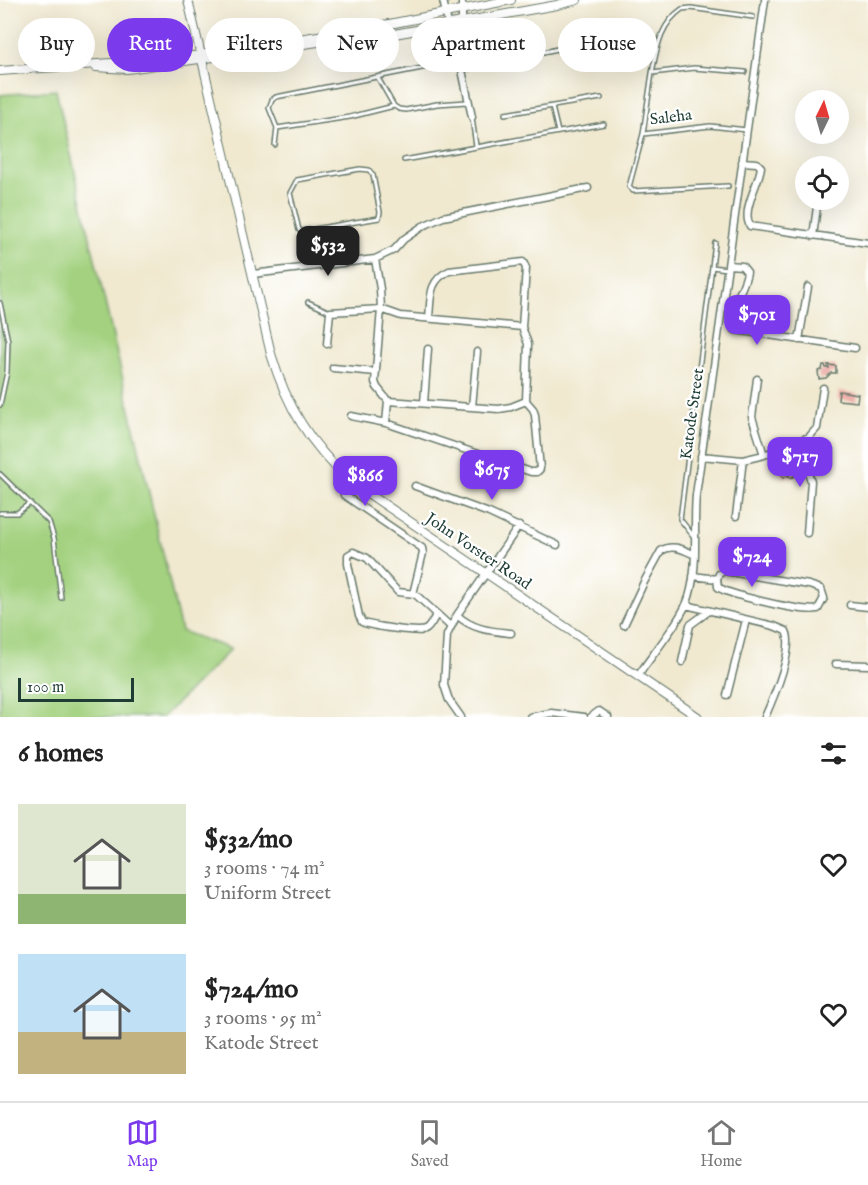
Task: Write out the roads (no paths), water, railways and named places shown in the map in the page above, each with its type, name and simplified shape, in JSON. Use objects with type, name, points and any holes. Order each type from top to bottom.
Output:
[{"type":"street","name":"John Vorster Road","points":[[188,0],[265,330],[279,380],[298,422],[311,441],[350,481],[698,717]]},
{"type":"street","points":[[443,0],[447,18]]},
{"type":"street","points":[[462,0],[462,18]]},
{"type":"street","points":[[201,57],[511,0]]},
{"type":"street","points":[[479,18],[578,0]]},
{"type":"street","name":"Katode Street","points":[[638,676],[686,605],[690,593],[696,540],[695,502],[765,0]]},
{"type":"street","points":[[0,71],[201,57],[325,41],[372,38],[411,31]]},
{"type":"street","points":[[462,72],[472,117]]},
{"type":"street","points":[[742,162],[757,163],[761,167],[751,197],[749,225],[753,228],[868,243]]},
{"type":"street","points":[[253,274],[375,259],[394,250],[404,239],[423,226],[443,217],[588,188]]},
{"type":"street","points":[[813,236],[817,210]]},
{"type":"street","points":[[375,259],[381,289],[376,387],[388,401],[386,423]]},
{"type":"street","points":[[351,416],[386,423],[531,472],[537,472],[540,467],[536,415],[526,401],[528,344],[522,327],[526,268],[522,262],[460,269],[441,275],[433,284],[429,318]]},
{"type":"street","points":[[727,267],[742,266],[747,274],[745,284],[735,300],[732,324],[734,330],[855,348]]},
{"type":"street","points":[[800,340],[808,287]]},
{"type":"street","points":[[327,344],[330,312],[381,309],[394,315],[522,327]]},
{"type":"street","points":[[424,403],[428,349]]},
{"type":"street","points":[[472,407],[477,352]]},
{"type":"street","points":[[333,368],[376,372]]},
{"type":"street","points":[[757,380],[752,417],[764,455]]},
{"type":"street","points":[[701,456],[743,460],[764,455],[812,435],[817,428],[823,387]]},
{"type":"street","points":[[388,401],[505,408],[526,401]]},
{"type":"street","points":[[798,442],[812,484],[807,533]]},
{"type":"street","points":[[736,516],[743,460]]},
{"type":"street","points":[[415,486],[489,513],[556,545]]},
{"type":"street","points":[[344,495],[422,548],[423,553],[413,594]]},
{"type":"street","points":[[461,717],[449,700],[444,685],[445,647],[450,626],[519,526]]},
{"type":"street","points":[[624,625],[644,582],[665,548],[671,547],[695,555]]},
{"type":"street","points":[[436,615],[428,628],[420,631],[362,622],[348,564],[348,555],[353,552],[367,558],[398,592],[418,597],[450,626]]},
{"type":"street","points":[[724,571],[809,585],[821,589],[824,598],[818,609],[812,611],[798,609],[729,593],[718,587],[717,579],[724,571]]},
{"type":"street","points":[[693,576],[717,579]]},
{"type":"street","points":[[686,605],[782,629],[788,635],[789,641],[778,686],[765,717]]},
{"type":"street","points":[[850,605],[868,607]]},
{"type":"street","points":[[682,662],[690,625],[709,610]]},
{"type":"street","points":[[457,615],[464,622],[478,628],[511,633]]},
{"type":"street","points":[[727,696],[746,620]]},
{"type":"street","points":[[836,664],[868,665]]},
{"type":"street","points":[[591,717],[599,711],[608,717]]},
{"type":"street","points":[[530,717],[551,713],[584,717]]},
{"type":"lane","name":"Saleha","points":[[747,130],[710,126],[644,134],[652,73],[663,29],[682,9],[691,8],[753,17]]},
{"type":"lane","points":[[652,73],[694,68],[745,72]]},
{"type":"lane","points":[[275,145],[277,128],[269,108],[276,97],[411,71]]},
{"type":"lane","points":[[378,78],[394,106]]},
{"type":"lane","points":[[506,114],[601,98]]},
{"type":"lane","points":[[277,128],[350,117],[394,106],[406,110],[437,104],[469,102]]},
{"type":"lane","points":[[552,107],[558,132]]},
{"type":"lane","points":[[472,117],[477,146]]},
{"type":"lane","points":[[404,160],[604,124]]},
{"type":"lane","points":[[644,134],[629,187],[633,191],[728,186]]},
{"type":"lane","points":[[360,169],[369,170],[373,175],[380,212],[379,218],[330,226],[298,230],[290,193],[294,184],[304,177],[360,169]]},
{"type":"lane","points":[[330,226],[335,264]]},
{"type":"lane","points":[[696,540],[680,519],[715,243]]},
{"type":"lane","points":[[712,267],[727,267]]},
{"type":"lane","points":[[308,302],[330,312]]},
{"type":"lane","points":[[0,303],[8,341],[7,372],[0,405]]},
{"type":"lane","points":[[0,474],[49,522],[52,528],[62,598]]},
{"type":"lane","points":[[0,513],[17,513],[30,503]]}]
